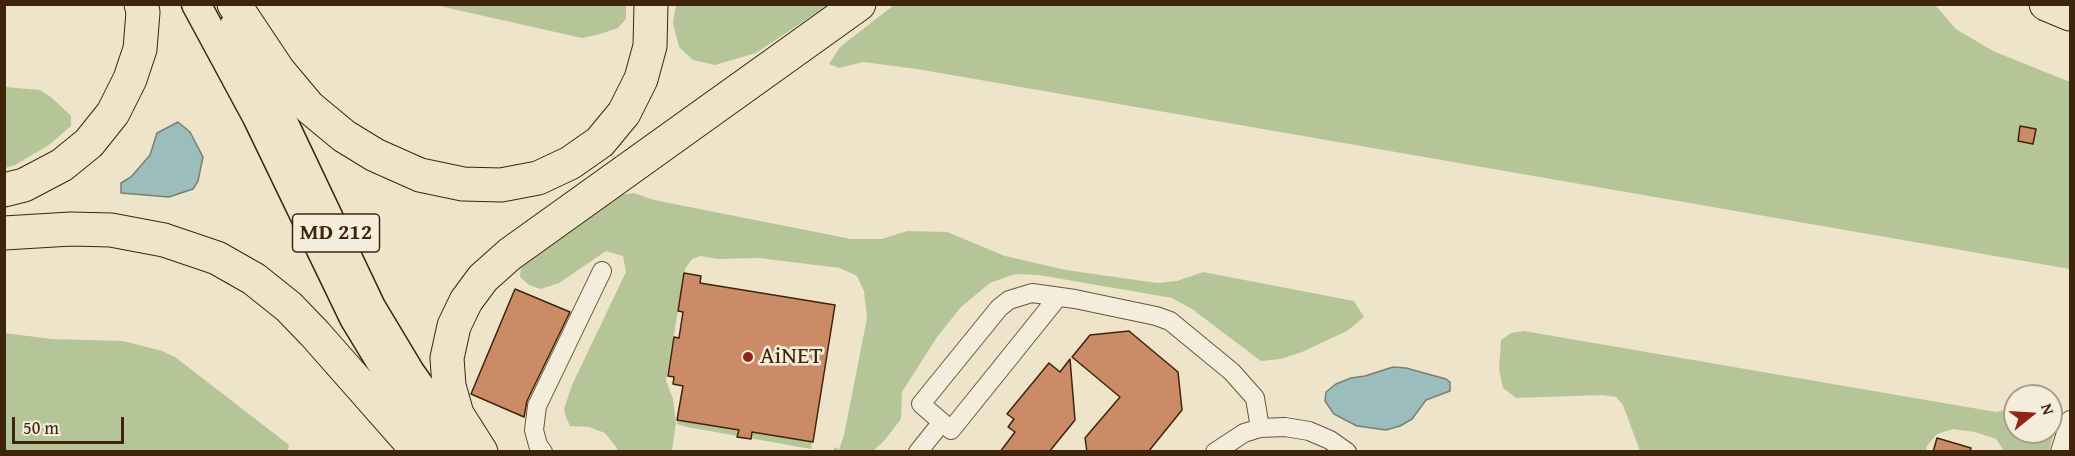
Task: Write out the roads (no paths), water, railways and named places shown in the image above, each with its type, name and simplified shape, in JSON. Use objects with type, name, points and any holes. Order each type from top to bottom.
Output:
[{"type":"highway","points":[[4,189],[24,185],[62,165],[89,143],[113,112],[130,79],[140,49],[143,12],[141,4]]},
{"type":"highway","points":[[234,4],[284,78],[309,107],[344,136],[375,155],[420,175],[463,184],[501,185],[538,178],[570,163],[600,142],[624,113],[641,79],[650,46],[651,4]]},
{"type":"highway","points":[[481,452],[457,414],[449,386],[447,358],[454,326],[466,301],[483,278],[510,254],[859,4]]},
{"type":"highway","points":[[2046,4],[2070,14]]},
{"type":"highway","points":[[4,233],[71,229],[111,230],[164,240],[217,258],[254,279],[289,307],[419,452]]},
{"type":"main road","name":"MD 212","points":[[196,4],[256,117],[354,318],[394,384],[441,452]]},
{"type":"main road","name":"MD 212","points":[[221,4],[277,109],[371,307],[410,372],[467,452]]},
{"type":"street","points":[[543,452],[538,445],[534,430],[537,406],[602,271]]},
{"type":"street","points":[[1058,297],[951,430],[921,404],[999,308],[1009,300],[1021,295],[1032,294],[1058,297],[1121,309],[1170,321],[1232,372],[1255,398],[1260,428]]},
{"type":"street","points":[[2060,452],[2070,420]]},
{"type":"street","points":[[918,452],[942,422]]},
{"type":"street","points":[[1215,452],[1229,441],[1260,428],[1285,427],[1309,431],[1330,440],[1347,452]]},
{"type":"water","points":[[178,122],[190,132],[203,157],[198,181],[193,189],[169,197],[121,193],[121,183],[131,177],[150,155],[157,133]]},
{"type":"water","points":[[1393,367],[1406,368],[1446,379],[1450,382],[1450,391],[1426,400],[1412,419],[1386,430],[1357,426],[1334,414],[1325,401],[1326,392],[1336,384]]},
{"type":"place","name":"AiNET","points":[[748,357]]}]
